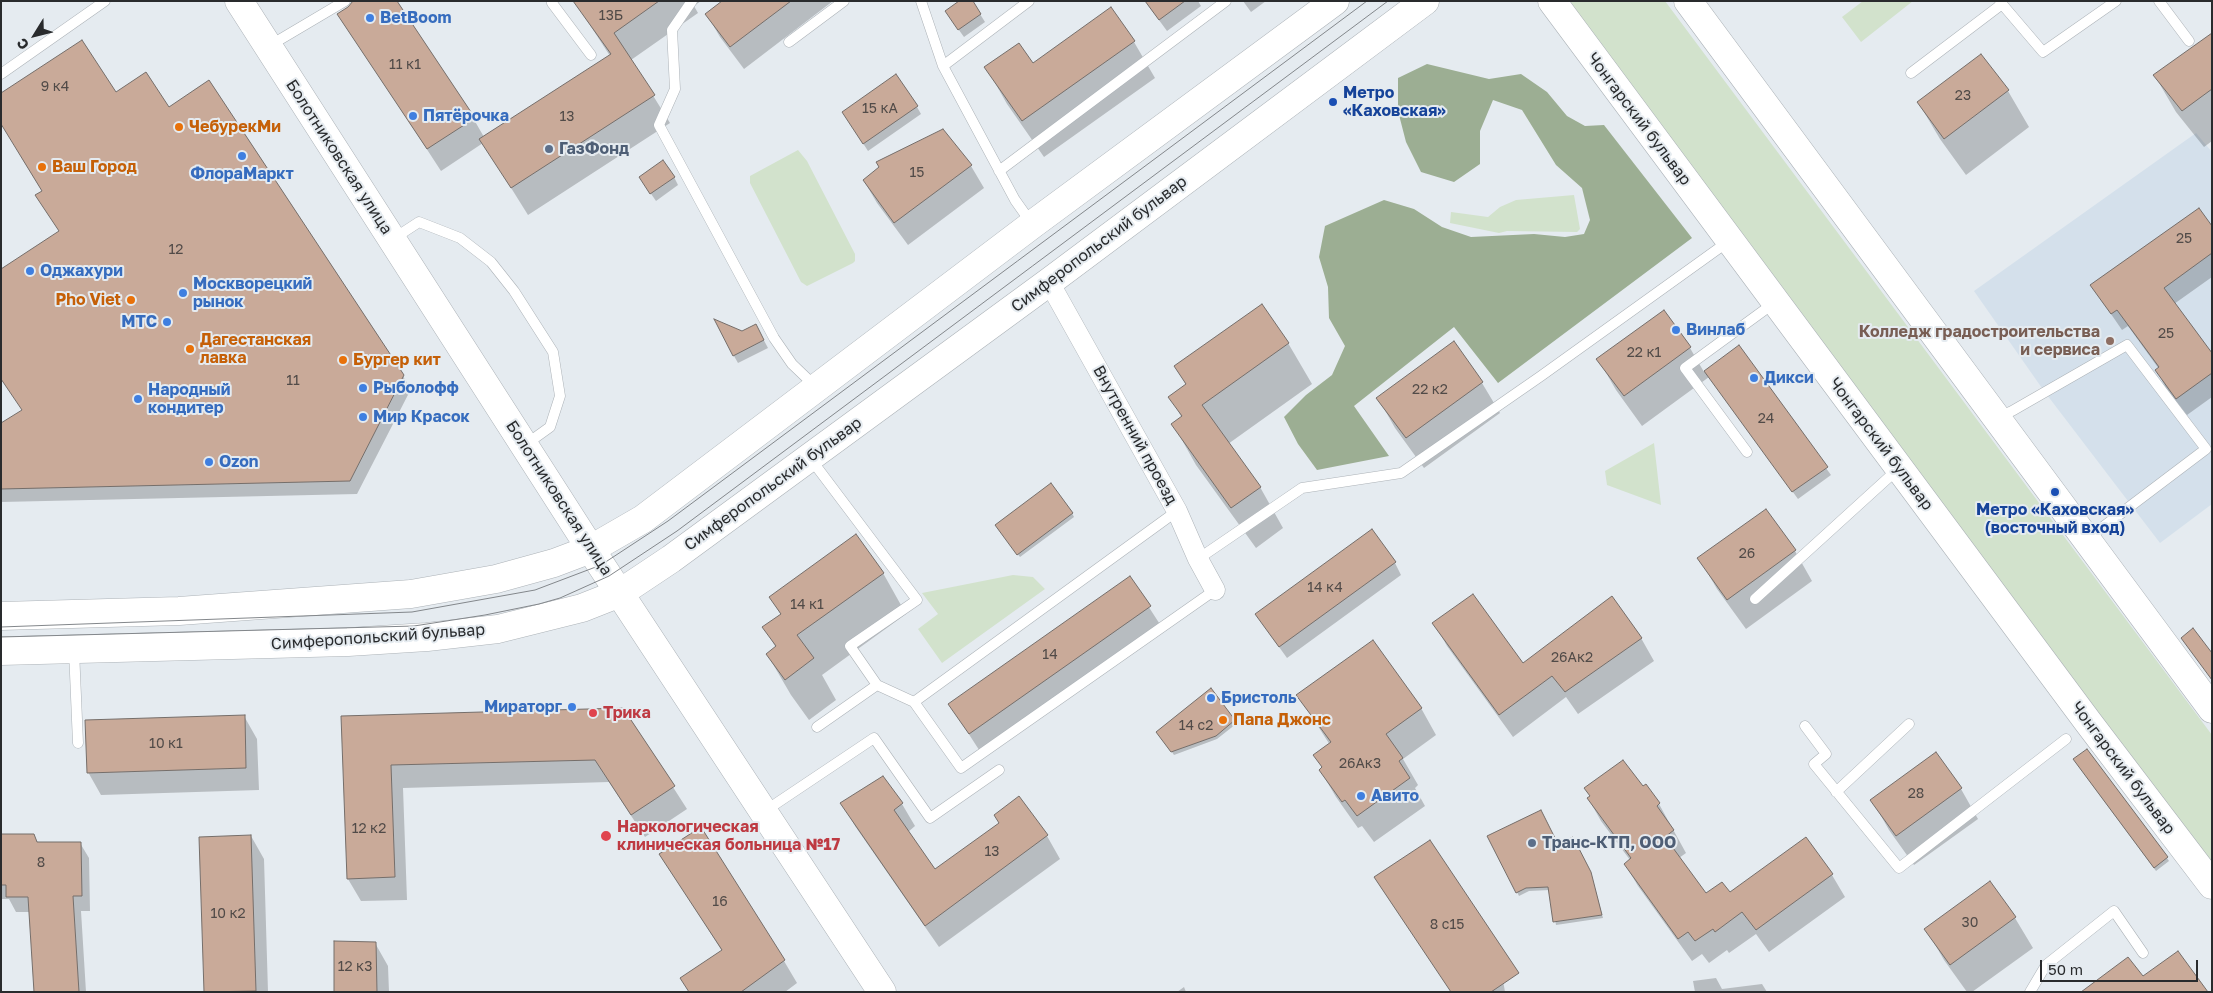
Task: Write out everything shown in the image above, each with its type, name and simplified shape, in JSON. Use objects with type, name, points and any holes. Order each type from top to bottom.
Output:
[{"type":"main road","name":"Болотниковская улица","points":[[238,1],[591,549],[882,992]]},
{"type":"main road","points":[[1,616],[179,611],[411,594],[496,579],[554,563],[591,549],[643,519],[1033,224],[1335,1]]},
{"type":"main road","name":"Симферопольский бульвар","points":[[1,651],[348,642],[427,637],[498,629],[582,608],[620,593],[672,559],[1049,282],[1426,1]]},
{"type":"main road","name":"Чонгарский бульвар","points":[[1552,1],[2088,722],[2211,884]]},
{"type":"main road","points":[[1688,1],[1872,253],[1997,418],[2212,709]]},
{"type":"street","name":"Внутренний проезд","points":[[1049,282],[1177,511],[1198,559],[1215,590]]},
{"type":"lane","points":[[1,74],[105,1]]},
{"type":"lane","points":[[268,47],[345,1]]},
{"type":"lane","points":[[553,1],[552,3],[591,55]]},
{"type":"lane","points":[[692,1],[672,30],[675,89],[660,125],[774,338],[792,364],[817,388]]},
{"type":"lane","points":[[789,42],[844,1]]},
{"type":"lane","points":[[921,1],[943,66],[1015,200],[1033,224]]},
{"type":"lane","points":[[943,66],[1029,1]]},
{"type":"lane","points":[[999,171],[1226,1]]},
{"type":"lane","points":[[1911,73],[2001,2],[2042,52],[2116,1]]},
{"type":"lane","points":[[2159,1],[2189,40]]},
{"type":"lane","points":[[392,240],[419,222],[460,238],[491,262],[514,291],[553,352],[560,396],[550,427],[525,445]]},
{"type":"lane","points":[[1198,559],[1302,488],[1401,473],[1542,376],[1729,240]]},
{"type":"lane","points":[[1747,452],[1686,368],[1775,302]]},
{"type":"lane","points":[[1997,418],[2127,344],[2206,449],[2086,539]]},
{"type":"lane","points":[[810,457],[917,600],[850,646],[877,685],[914,702],[961,768],[1215,590]]},
{"type":"lane","points":[[1756,599],[1899,468]]},
{"type":"lane","points":[[914,702],[1177,511]]},
{"type":"lane","points":[[74,649],[78,743]]},
{"type":"lane","points":[[817,727],[877,685]]},
{"type":"lane","points":[[1836,792],[1909,724]]},
{"type":"lane","points":[[1805,726],[1826,754],[1814,764],[1899,868],[2066,739]]},
{"type":"lane","points":[[764,811],[874,738],[930,818],[999,770]]},
{"type":"lane","points":[[2030,992],[2046,965],[2114,911],[2143,953]]},
{"type":"shaded area","name":"Колледж градостроительства и сервиса","points":[[2196,133],[2212,152],[2212,504],[2160,543],[2044,391],[1974,291]]},
{"type":"green space","points":[[1564,1],[1665,1],[2212,735],[2212,875]]},
{"type":"green space","points":[[1863,1],[1913,1],[1861,42],[1842,17]]},
{"type":"green space","points":[[1427,64],[1489,79],[1521,74],[1547,92],[1567,116],[1585,126],[1604,125],[1692,238],[1498,383],[1454,327],[1354,406],[1389,456],[1317,470],[1298,444],[1284,417],[1306,395],[1332,375],[1345,346],[1329,318],[1328,287],[1319,257],[1325,226],[1384,200],[1414,209],[1442,227],[1471,237],[1534,234],[1565,237],[1584,234],[1590,220],[1582,188],[1556,165],[1522,110],[1493,100],[1480,131],[1480,164],[1454,182],[1421,172],[1406,142],[1398,111],[1398,78]]},
{"type":"green space","points":[[798,150],[807,161],[855,254],[855,261],[853,263],[807,286],[801,282],[750,183],[750,176]]},
{"type":"green space","points":[[1574,195],[1580,229],[1577,232],[1507,231],[1499,233],[1450,223],[1451,212],[1488,217],[1500,207],[1516,200]]},
{"type":"green space","points":[[1654,443],[1661,505],[1607,485],[1605,471]]},
{"type":"green space","points":[[1013,575],[1033,577],[1045,589],[942,663],[918,629],[938,614],[922,593]]},
{"type":"building","points":[[353,1],[397,1],[475,118],[427,149],[337,14],[348,7]]},
{"type":"building","points":[[573,1],[659,1],[614,33],[655,95],[511,188],[479,139],[611,54]]},
{"type":"building","points":[[722,1],[791,1],[730,47],[705,14]]},
{"type":"building","points":[[959,1],[973,1],[981,14],[958,30],[945,11]]},
{"type":"building","points":[[1145,1],[1185,1],[1159,20]]},
{"type":"building","points":[[1111,7],[1135,41],[1022,121],[984,67],[1019,43],[1033,63]]},
{"type":"building","points":[[2212,33],[2212,89],[2182,111],[2153,75]]},
{"type":"building","name":"Москворецкий рынок","points":[[82,40],[116,92],[146,72],[169,107],[209,80],[404,375],[350,481],[1,489],[1,423],[22,410],[1,379],[1,269],[59,231],[35,195],[42,191],[1,124],[1,93]]},
{"type":"building","points":[[1981,54],[2009,90],[1944,139],[1917,102]]},
{"type":"building","points":[[896,74],[918,106],[863,144],[842,112]]},
{"type":"building","points":[[943,129],[972,165],[894,223],[863,180],[879,167],[876,162]]},
{"type":"building","points":[[663,160],[675,177],[650,194],[639,177]]},
{"type":"building","points":[[2199,208],[2212,226],[2212,253],[2164,288],[2212,353],[2212,373],[2176,399],[2155,370],[2159,367],[2117,310],[2111,314],[2090,285]]},
{"type":"building","points":[[1262,304],[1289,343],[1202,405],[1261,487],[1231,508],[1171,424],[1182,416],[1168,397],[1186,384],[1174,366]]},
{"type":"building","points":[[1664,310],[1691,347],[1624,396],[1596,359]]},
{"type":"building","points":[[714,319],[742,331],[756,324],[764,340],[733,356]]},
{"type":"building","points":[[1454,341],[1483,382],[1406,438],[1376,398]]},
{"type":"building","points":[[1739,345],[1828,467],[1792,492],[1704,371]]},
{"type":"building","points":[[1051,483],[1073,513],[1017,555],[995,525]]},
{"type":"building","points":[[1766,509],[1796,550],[1727,600],[1697,558]]},
{"type":"building","points":[[1372,529],[1396,562],[1279,647],[1255,614]]},
{"type":"building","points":[[856,534],[884,573],[797,635],[814,658],[785,680],[766,654],[776,646],[762,627],[781,614],[769,597]]},
{"type":"building","points":[[1130,576],[1151,606],[969,734],[948,704]]},
{"type":"building","points":[[1473,594],[1523,663],[1612,596],[1642,638],[1565,692],[1552,676],[1499,715],[1432,623]]},
{"type":"building","points":[[2193,628],[2212,653],[2212,680],[2181,638]]},
{"type":"building","points":[[1373,640],[1422,708],[1386,734],[1403,758],[1399,761],[1410,778],[1357,816],[1345,800],[1342,802],[1319,770],[1322,767],[1313,755],[1331,742],[1296,695]]},
{"type":"building","points":[[1211,688],[1235,720],[1216,736],[1171,752],[1156,732]]},
{"type":"building","points":[[623,708],[675,786],[631,815],[595,760],[391,765],[395,877],[347,879],[341,716]]},
{"type":"building","points":[[245,715],[246,768],[87,773],[85,720]]},
{"type":"building","points":[[2087,749],[2168,857],[2154,868],[2073,759]]},
{"type":"building","points":[[1936,752],[1962,788],[1896,836],[1870,800]]},
{"type":"building","points":[[1623,760],[1643,786],[1646,784],[1660,803],[1657,806],[1674,830],[1665,837],[1706,893],[1722,882],[1730,892],[1806,837],[1833,874],[1756,930],[1742,912],[1715,932],[1713,929],[1695,941],[1688,932],[1678,939],[1624,864],[1631,858],[1587,798],[1590,796],[1584,788]]},
{"type":"building","points":[[883,776],[903,803],[894,810],[935,869],[999,823],[994,815],[1019,796],[1048,835],[925,926],[840,803]]},
{"type":"building","points":[[1541,810],[1558,844],[1573,837],[1591,872],[1602,915],[1553,922],[1548,887],[1526,888],[1516,893],[1487,836]]},
{"type":"building","points":[[701,827],[785,960],[741,992],[689,992],[680,978],[722,950],[659,854]]},
{"type":"building","points":[[1,834],[34,834],[37,842],[81,842],[82,896],[73,896],[79,992],[34,992],[28,897],[6,897],[6,885],[1,885]]},
{"type":"building","points":[[251,835],[256,991],[204,992],[199,837]]},
{"type":"building","points":[[1430,840],[1519,973],[1491,992],[1451,992],[1374,877]]},
{"type":"building","points":[[1990,881],[2016,917],[1950,965],[1924,929]]},
{"type":"building","points":[[334,941],[376,942],[377,992],[334,992]]},
{"type":"building","points":[[2178,951],[2208,992],[2081,992],[2128,957],[2143,976]]},
{"type":"tram line","points":[[1,627],[412,612],[535,590],[601,565],[668,521],[1367,1]]},
{"type":"tram line","points":[[1,637],[414,626],[539,604],[560,598],[609,576],[677,531],[1388,1]]},
{"type":"place","name":"BetBoom","points":[[370,18]]},
{"type":"place","name":"Метро «Каховская»","points":[[1333,102]]},
{"type":"place","name":"Пятёрочка","points":[[413,116]]},
{"type":"place","name":"ЧебурекМи","points":[[179,127]]},
{"type":"place","name":"ГазФонд","points":[[549,149]]},
{"type":"place","name":"ФлораМаркт","points":[[242,156]]},
{"type":"place","name":"Ваш Город","points":[[42,167]]},
{"type":"place","name":"Оджахури","points":[[30,271]]},
{"type":"place","name":"Москворецкий рынок","points":[[183,293]]},
{"type":"place","name":"Pho Viet","points":[[131,300]]},
{"type":"place","name":"МТС","points":[[167,322]]},
{"type":"place","name":"Винлаб","points":[[1676,330]]},
{"type":"place","name":"Колледж градостроительства и сервиса","points":[[2110,341]]},
{"type":"place","name":"Дагестанская лавка","points":[[190,349]]},
{"type":"place","name":"Бургер кит","points":[[343,360]]},
{"type":"place","name":"Дикси","points":[[1754,378]]},
{"type":"place","name":"Рыболофф","points":[[363,388]]},
{"type":"place","name":"Народный кондитер","points":[[138,399]]},
{"type":"place","name":"Мир Красок","points":[[363,417]]},
{"type":"place","name":"Ozon","points":[[209,462]]},
{"type":"place","name":"Метро «Каховская» (восточный вход)","points":[[2055,492]]},
{"type":"place","name":"Бристоль","points":[[1211,698]]},
{"type":"place","name":"Мираторг","points":[[572,707]]},
{"type":"place","name":"Трика","points":[[593,713]]},
{"type":"place","name":"Папа Джонс","points":[[1223,720]]},
{"type":"place","name":"Авито","points":[[1361,796]]},
{"type":"place","name":"Наркологическая клиническая больница №17","points":[[606,836]]},
{"type":"place","name":"Транс-КТП, ООО","points":[[1532,843]]}]
